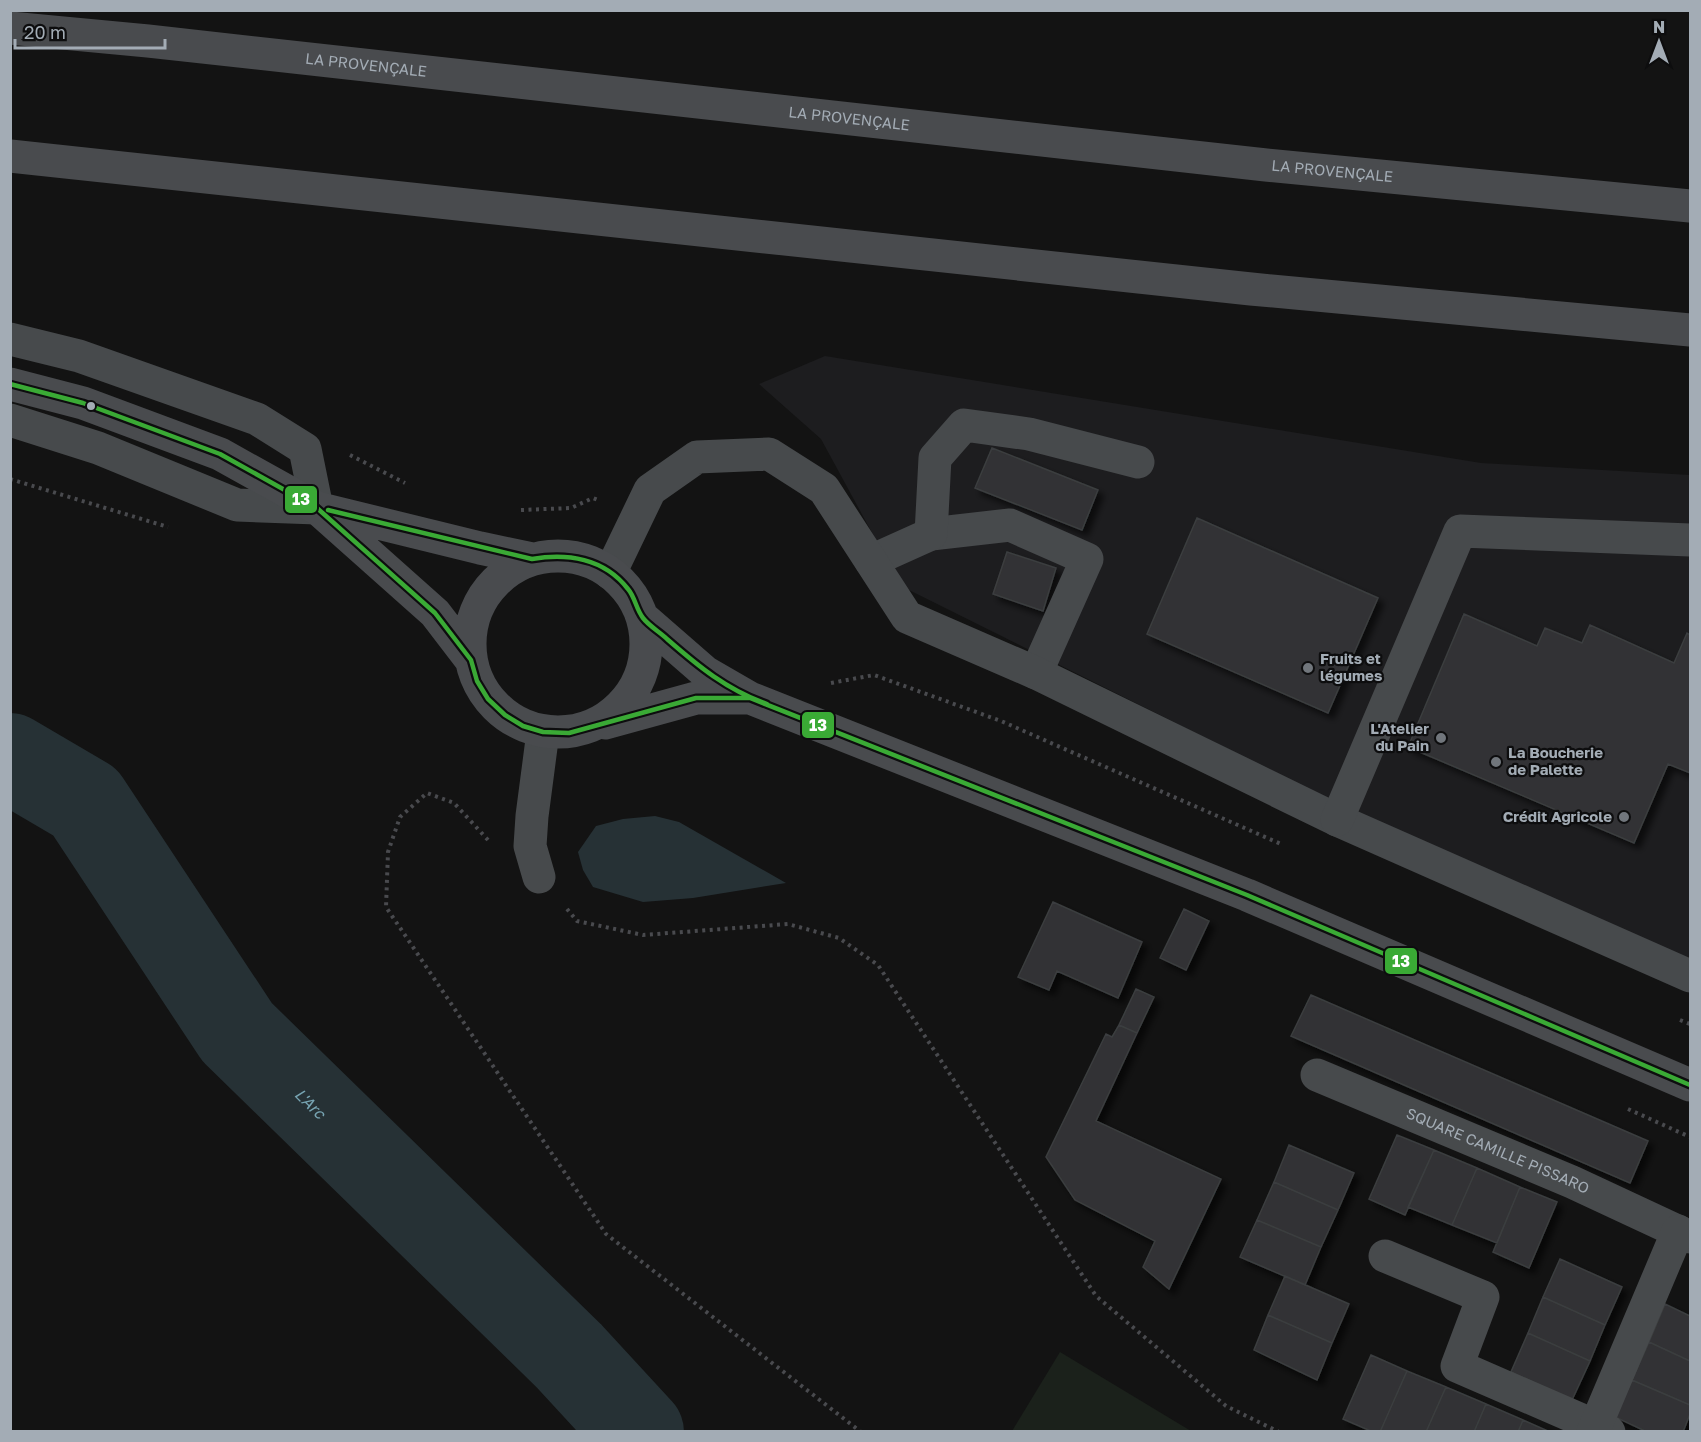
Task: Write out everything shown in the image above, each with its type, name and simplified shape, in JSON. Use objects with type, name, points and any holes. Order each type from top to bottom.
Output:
[{"type":"main road","name":"LA PROVENÇALE","points":[[10,28],[160,42],[1254,164],[1690,206]]},
{"type":"main road","points":[[10,156],[1239,288],[1690,330]]},
{"type":"main road","points":[[10,384],[83,403],[220,454],[317,507],[435,612],[471,660]]},
{"type":"main road","points":[[317,507],[532,559]]},
{"type":"main road","points":[[593,726],[613,713],[630,697],[639,681],[645,663],[646,640],[643,618],[628,589],[610,573],[584,559],[551,556],[532,559],[512,568],[494,582],[479,603],[471,626],[469,643],[477,681],[488,699],[505,715],[523,726],[543,732],[569,732],[593,726],[696,698],[750,698]]},
{"type":"main road","points":[[643,618],[705,672],[750,698],[1248,895],[1690,1085]]},
{"type":"street","points":[[10,339],[79,356],[257,419],[305,449],[317,507],[237,505],[98,448],[10,420]]},
{"type":"street","points":[[931,534],[935,458],[964,425],[1029,434],[1138,462]]},
{"type":"street","points":[[610,573],[650,490],[697,457],[769,454],[824,489],[907,617],[1036,672],[1337,820],[1690,976]]},
{"type":"street","points":[[871,561],[931,534],[1010,525],[1087,559],[1036,672]]},
{"type":"street","points":[[1337,820],[1460,531],[1690,540]]},
{"type":"street","points":[[538,878],[530,846],[543,732]]},
{"type":"street","name":"SQUARE CAMILLE PISSARO","points":[[1317,1075],[1572,1182],[1684,1234]]},
{"type":"street","points":[[1384,1256],[1483,1298],[1457,1366],[1600,1430],[1684,1234]]},
{"type":"path","points":[[829,683],[874,675],[1001,721],[1285,846]]},
{"type":"path","points":[[530,846],[499,852],[454,803],[427,793],[400,817],[388,852],[386,908],[606,1234],[861,1431]]},
{"type":"path","points":[[538,878],[577,921],[643,935],[788,924],[839,938],[878,965],[1096,1296],[1226,1406],[1279,1431]]},
{"type":"path","points":[[1680,1019],[1690,1024]]},
{"type":"shaded area","points":[[825,356],[1481,463],[1690,475],[1690,964],[1337,820],[1280,775],[901,586],[821,439],[759,384]]},
{"type":"shaded area","points":[[655,816],[679,822],[786,883],[693,898],[643,902],[593,887],[583,870],[578,852],[596,826],[623,819]]},
{"type":"shaded area","points":[[1060,1352],[1191,1431],[1012,1431]]},
{"type":"building","points":[[992,448],[1098,490],[1082,530],[975,488]]},
{"type":"building","points":[[1197,518],[1378,598],[1328,713],[1147,634]]},
{"type":"building","points":[[1007,552],[1056,568],[1043,611],[993,594]]},
{"type":"building","points":[[1464,614],[1537,646],[1545,628],[1582,643],[1590,625],[1674,663],[1687,633],[1690,635],[1690,773],[1668,764],[1634,843],[1408,747]]},
{"type":"building","points":[[1053,902],[1142,942],[1118,998],[1057,971],[1049,990],[1018,977]]},
{"type":"building","points":[[1184,909],[1209,921],[1186,970],[1160,958]]},
{"type":"building","points":[[1136,989],[1154,997],[1137,1033],[1119,1025]]},
{"type":"building","points":[[1311,995],[1648,1141],[1630,1183],[1291,1036]]},
{"type":"building","points":[[1119,1025],[1137,1033],[1096,1121],[1221,1179],[1169,1289],[1143,1267],[1155,1241],[1075,1200],[1046,1157],[1106,1034],[1112,1037]]},
{"type":"building","points":[[1397,1135],[1434,1150],[1405,1215],[1369,1199]]},
{"type":"building","points":[[1289,1145],[1354,1173],[1338,1210],[1274,1182]]},
{"type":"building","points":[[1434,1150],[1477,1168],[1452,1225],[1408,1207]]},
{"type":"building","points":[[1477,1168],[1520,1187],[1497,1243],[1452,1225]]},
{"type":"building","points":[[1274,1182],[1338,1210],[1321,1247],[1257,1220]]},
{"type":"building","points":[[1520,1187],[1557,1202],[1529,1268],[1493,1252]]},
{"type":"building","points":[[1257,1220],[1321,1247],[1305,1285],[1240,1257]]},
{"type":"building","points":[[1560,1259],[1622,1287],[1605,1325],[1543,1297]]},
{"type":"building","points":[[1285,1276],[1349,1304],[1332,1343],[1268,1315]]},
{"type":"building","points":[[1543,1297],[1605,1325],[1590,1361],[1528,1333]]},
{"type":"building","points":[[1665,1304],[1690,1316],[1690,1361],[1649,1342]]},
{"type":"building","points":[[1268,1315],[1332,1343],[1317,1380],[1254,1350]]},
{"type":"building","points":[[1528,1333],[1590,1361],[1572,1400],[1511,1372]]},
{"type":"building","points":[[1649,1342],[1690,1361],[1690,1405],[1632,1380]]},
{"type":"building","points":[[1371,1355],[1407,1371],[1380,1432],[1373,1432],[1343,1419]]},
{"type":"building","points":[[1407,1371],[1446,1387],[1426,1432],[1380,1432]]},
{"type":"building","points":[[1632,1380],[1690,1405],[1690,1414],[1683,1432],[1647,1432],[1615,1417]]},
{"type":"building","points":[[1446,1387],[1486,1404],[1474,1432],[1426,1432]]},
{"type":"building","points":[[1486,1404],[1523,1420],[1518,1432],[1474,1432]]},
{"type":"building","points":[[1523,1420],[1550,1432],[1518,1432]]},
{"type":"waterway","name":"L'Arc","points":[[10,758],[85,802],[237,1032],[569,1356],[639,1432]]},
{"type":"transit line","name":"13","points":[[10,384],[83,403],[220,454],[317,508],[435,613],[471,660],[477,681],[488,699],[505,715],[523,726],[543,732],[569,733],[696,698],[750,698],[1247,895],[1690,1085]]},
{"type":"transit line","name":"13","points":[[328,510],[532,559],[571,558],[596,564],[608,570],[630,592],[645,621],[690,659],[739,692],[767,704]]},
{"type":"place","name":"Fruits et légumes","points":[[1308,668]]},
{"type":"place","name":"L'Atelier du Pain","points":[[1441,738]]},
{"type":"place","name":"La Boucherie de Palette","points":[[1496,762]]},
{"type":"place","name":"Crédit Agricole","points":[[1624,817]]}]
